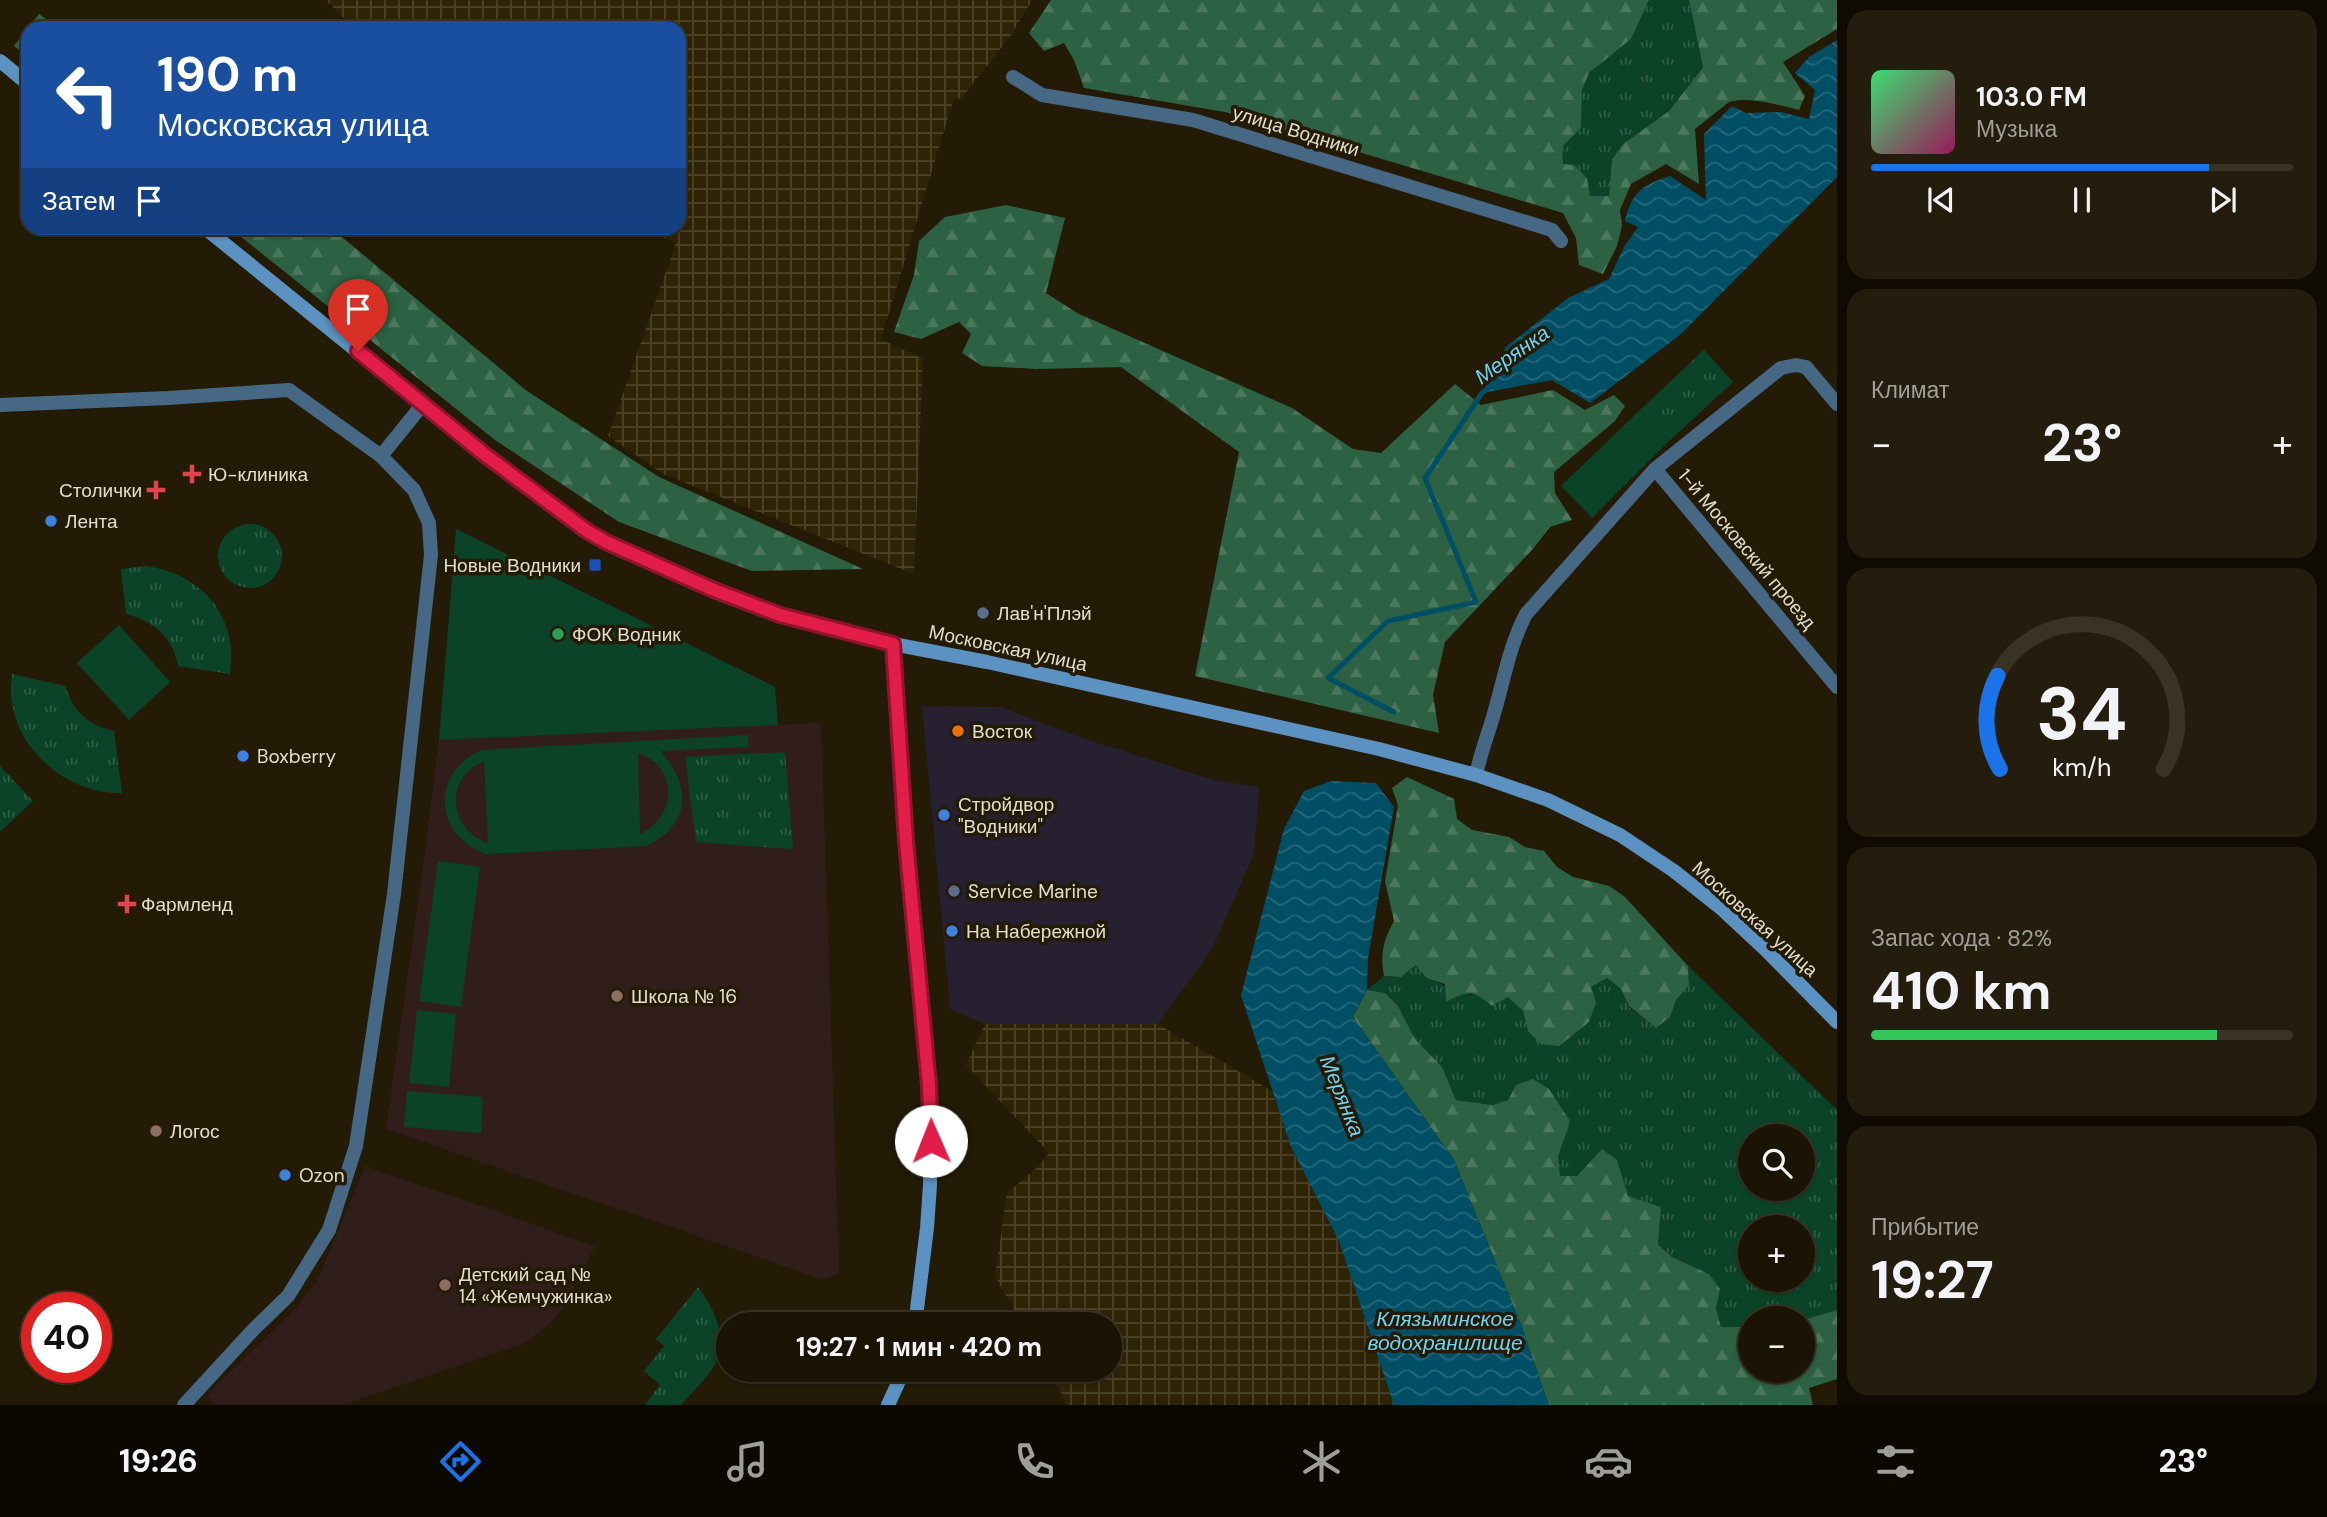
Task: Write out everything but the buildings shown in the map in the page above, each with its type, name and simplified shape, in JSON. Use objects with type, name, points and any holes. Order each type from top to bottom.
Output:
[{"type":"main road","points":[[0,61],[21,78]]},
{"type":"main road","name":"Московская улица","points":[[214,235],[484,454],[587,531],[630,554],[780,615],[893,644],[987,662],[1379,749],[1476,775],[1548,800],[1620,835],[1674,871],[1722,909],[1837,1022]]},
{"type":"main road","points":[[893,644],[906,841],[930,1119],[927,1228],[917,1312]]},
{"type":"main road","points":[[888,1405],[899,1382]]},
{"type":"street","name":"улица Водники","points":[[1013,77],[1042,95],[1194,120],[1552,230],[1561,242]]},
{"type":"street","points":[[1476,775],[1513,639],[1526,614],[1655,469],[1781,368],[1802,365],[1806,367],[1837,404]]},
{"type":"street","points":[[0,405],[289,390],[380,456],[414,490],[429,523],[431,555],[394,894],[356,1146],[329,1230],[288,1296],[253,1329],[184,1405]]},
{"type":"street","points":[[380,456],[423,404]]},
{"type":"street","name":"1-й Московский проезд","points":[[1655,469],[1837,687]]},
{"type":"shaded area","points":[[326,0],[1032,0],[1011,35],[961,99],[954,98],[881,339],[923,359],[914,574],[663,474],[608,436],[676,243],[658,235],[686,235],[686,21],[347,21]]},
{"type":"shaded area","points":[[922,706],[1000,707],[1085,739],[1214,780],[1259,787],[1254,854],[1212,949],[1158,1024],[985,1024],[950,1009]]},
{"type":"shaded area","name":"Школа № 16","points":[[821,723],[839,1274],[822,1279],[386,1129],[439,740]]},
{"type":"shaded area","points":[[985,1024],[1158,1024],[1272,1091],[1291,1147],[1339,1241],[1394,1405],[1067,1405],[1056,1382],[1122,1382],[1122,1312],[1016,1312],[995,1276],[1007,1193],[1038,1167],[1049,1153],[966,1065]]},
{"type":"shaded area","name":"Детский сад № 14 «Жемчужинка»","points":[[365,1166],[595,1246],[563,1309],[523,1344],[341,1405],[215,1405],[207,1395],[296,1308],[318,1279]]},
{"type":"green space","points":[[1051,0],[1649,0],[1631,39],[1589,73],[1582,90],[1581,128],[1562,147],[1563,164],[1574,165],[1587,178],[1590,196],[1609,196],[1612,159],[1623,144],[1669,111],[1703,67],[1689,0],[1837,0],[1837,29],[1783,62],[1805,96],[1799,110],[1754,101],[1729,102],[1695,129],[1699,184],[1666,164],[1631,184],[1620,210],[1622,226],[1617,246],[1603,274],[1579,265],[1576,238],[1563,213],[1225,112],[1084,88],[1074,60],[1064,43],[1044,51],[1029,33]]},
{"type":"green space","points":[[1649,0],[1689,0],[1703,66],[1669,111],[1623,144],[1612,158],[1609,196],[1590,196],[1563,164],[1562,147],[1581,128],[1582,90],[1589,73],[1631,39]]},
{"type":"green space","points":[[39,14],[49,21],[34,21]]},
{"type":"green space","points":[[21,37],[21,52],[14,46]]},
{"type":"green space","points":[[1006,205],[1065,218],[1046,293],[1077,313],[1292,408],[1353,449],[1381,453],[1455,384],[1481,405],[1553,390],[1585,410],[1614,395],[1625,406],[1615,421],[1554,472],[1555,493],[1572,520],[1550,527],[1532,550],[1445,642],[1433,695],[1439,733],[1195,676],[1239,452],[1121,367],[1037,369],[982,366],[962,353],[971,334],[959,322],[921,339],[894,332],[914,275],[919,241],[945,217]]},
{"type":"green space","points":[[239,235],[339,235],[527,391],[659,477],[863,569],[752,571],[619,522],[495,440]]},
{"type":"green space","points":[[1704,350],[1733,382],[1669,441],[1640,410]]},
{"type":"green space","points":[[1640,410],[1669,441],[1592,518],[1561,486]]},
{"type":"green space","points":[[250,524],[262,526],[273,533],[280,544],[280,568],[273,579],[262,586],[250,588],[238,586],[227,579],[220,568],[218,556],[220,544],[227,533],[238,526]]},
{"type":"green space","name":"ФОК Водник","points":[[456,529],[775,687],[778,725],[439,740]]},
{"type":"green space","points":[[145,566],[165,570],[183,578],[199,588],[212,601],[222,616],[228,634],[230,674],[178,666],[172,647],[161,632],[145,621],[126,614],[121,569]]},
{"type":"green space","points":[[119,625],[170,682],[129,720],[77,663]]},
{"type":"green space","points":[[12,674],[65,686],[72,703],[83,716],[96,725],[114,731],[122,793],[99,791],[77,784],[57,773],[40,758],[26,740],[16,720],[11,698]]},
{"type":"green space","points":[[748,735],[749,747],[661,751],[678,778],[682,803],[679,816],[672,827],[646,846],[486,854],[469,845],[456,833],[448,819],[445,804],[446,788],[453,774],[464,761],[481,750]],"holes":[[[638,753],[661,769],[668,792],[661,816],[640,834]],[[484,761],[488,842],[487,843],[464,826],[456,803],[457,790],[462,779]]]},
{"type":"green space","points":[[785,752],[793,849],[696,842],[685,757]]},
{"type":"green space","points":[[0,766],[33,801],[0,832]]},
{"type":"green space","points":[[1407,777],[1454,799],[1457,819],[1472,830],[1509,837],[1525,847],[1544,851],[1557,867],[1573,877],[1609,886],[1625,897],[1688,966],[1689,985],[1676,1000],[1670,1017],[1656,1028],[1629,1006],[1621,989],[1607,978],[1591,987],[1596,1003],[1589,1022],[1559,1046],[1541,1044],[1528,1031],[1523,1011],[1508,997],[1492,1006],[1470,993],[1446,1002],[1445,984],[1427,978],[1415,965],[1401,977],[1384,976],[1383,948],[1394,921],[1385,881],[1398,805],[1392,788]]},
{"type":"green space","points":[[438,861],[480,867],[461,1007],[419,1001]]},
{"type":"green space","points":[[1415,965],[1444,985],[1481,997],[1492,1006],[1508,997],[1523,1011],[1528,1031],[1541,1043],[1591,986],[1607,978],[1621,989],[1629,1007],[1656,1028],[1670,1017],[1676,1000],[1689,985],[1688,966],[1837,1110],[1837,1310],[1815,1316],[1815,1306],[1738,1306],[1738,1327],[1721,1327],[1709,1274],[1672,1257],[1658,1243],[1661,1207],[1628,1196],[1602,1149],[1577,1176],[1559,1176],[1558,1157],[1570,1121],[1516,1085],[1508,1100],[1492,1105],[1456,1100],[1442,1067],[1415,1039],[1398,1006],[1367,990],[1384,976],[1401,977]]},
{"type":"green space","points":[[1367,990],[1385,993],[1398,1006],[1415,1039],[1442,1067],[1456,1100],[1492,1105],[1508,1100],[1516,1085],[1533,1079],[1549,1089],[1570,1121],[1558,1157],[1560,1176],[1577,1176],[1602,1149],[1617,1160],[1628,1196],[1661,1207],[1658,1244],[1672,1257],[1709,1274],[1720,1289],[1716,1308],[1721,1327],[1738,1327],[1738,1383],[1815,1383],[1815,1316],[1837,1310],[1837,1379],[1809,1388],[1813,1405],[1549,1405],[1521,1325],[1454,1160],[1353,1017]]},
{"type":"green space","points":[[417,1010],[456,1014],[449,1087],[409,1083]]},
{"type":"green space","points":[[407,1091],[483,1097],[481,1133],[404,1127]]},
{"type":"green space","points":[[698,1287],[716,1320],[716,1362],[681,1405],[645,1405],[660,1385],[644,1371],[664,1346],[656,1339]]},
{"type":"water","points":[[1837,40],[1837,177],[1680,335],[1590,403],[1552,380],[1482,393],[1506,347],[1568,298],[1609,279],[1624,247],[1638,227],[1625,221],[1631,203],[1640,191],[1670,176],[1706,200],[1704,134],[1732,106],[1746,113],[1781,112],[1809,119],[1815,90],[1795,73],[1809,57]]},
{"type":"water","name":"Клязьминское водохранилище","points":[[1331,781],[1376,783],[1394,807],[1368,958],[1367,990],[1353,1017],[1454,1160],[1521,1325],[1549,1405],[1394,1405],[1339,1241],[1291,1147],[1241,995],[1284,829],[1304,791]]},
{"type":"waterway","name":"Мерянка","points":[[1394,712],[1328,678],[1388,621],[1476,602],[1425,478],[1487,389]]},
{"type":"place","name":"Ю-клиника","points":[[192,474]]},
{"type":"place","name":"Столички","points":[[156,490]]},
{"type":"place","name":"Лента","points":[[51,521]]},
{"type":"place","name":"Новые Водники","points":[[595,565]]},
{"type":"place","name":"Лав'н'Плэй","points":[[983,613]]},
{"type":"place","name":"ФОК Водник","points":[[558,634]]},
{"type":"place","name":"Восток","points":[[958,731]]},
{"type":"place","name":"Boxberry","points":[[243,756]]},
{"type":"place","name":"Стройдвор \"Водники\"","points":[[944,815]]},
{"type":"place","name":"Service Marine","points":[[954,891]]},
{"type":"place","name":"Фармленд","points":[[127,904]]},
{"type":"place","name":"На Набережной","points":[[952,931]]},
{"type":"place","name":"Школа № 16","points":[[617,996]]},
{"type":"place","name":"Логос","points":[[156,1131]]},
{"type":"place","name":"Ozon","points":[[285,1175]]},
{"type":"place","name":"Детский сад № 14 «Жемчужинка»","points":[[445,1285]]},
{"type":"route","points":[[358,351],[484,454],[587,531],[606,542],[714,590],[780,615],[893,644],[906,841],[929,1085],[931,1141]]}]
